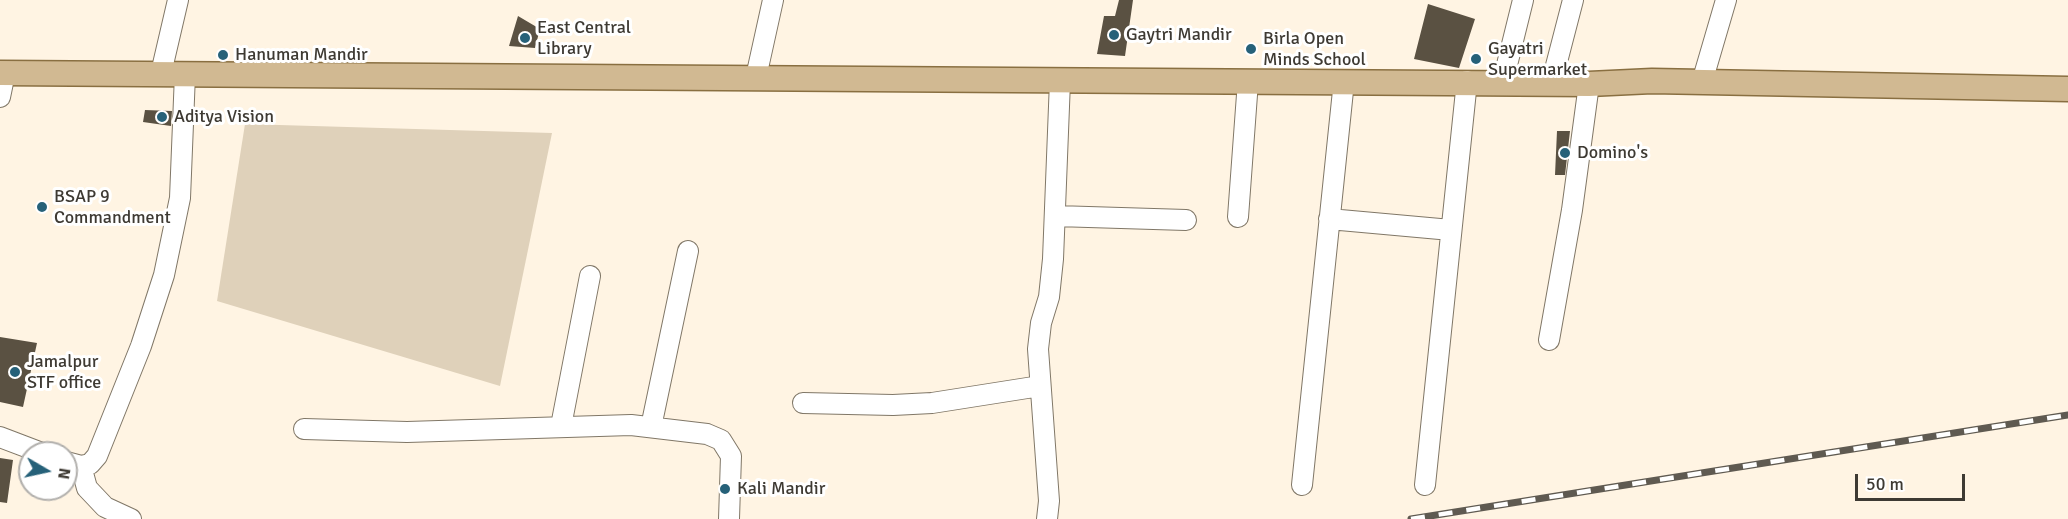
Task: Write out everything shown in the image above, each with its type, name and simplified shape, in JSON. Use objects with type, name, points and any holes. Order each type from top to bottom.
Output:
[{"type":"main road","points":[[2,83],[184,74],[421,78],[756,77],[1060,81],[1552,81],[1588,84],[1702,82],[2068,89]]},
{"type":"street","points":[[161,74],[178,0]]},
{"type":"street","points":[[756,77],[773,0]]},
{"type":"street","points":[[1503,81],[1523,0]]},
{"type":"street","points":[[1552,81],[1573,0]]},
{"type":"street","points":[[1702,82],[1726,0]]},
{"type":"street","points":[[78,464],[90,464],[97,456],[141,346],[164,275],[180,198],[184,74]]},
{"type":"street","points":[[1047,519],[1049,501],[1038,342],[1049,297],[1056,216],[1060,81]]},
{"type":"street","points":[[1238,217],[1248,81]]},
{"type":"street","points":[[1302,485],[1344,81]]},
{"type":"street","points":[[1425,484],[1467,81]]},
{"type":"street","points":[[1550,340],[1572,210],[1588,84]]},
{"type":"street","points":[[1056,216],[1186,220]]},
{"type":"street","points":[[1329,219],[1451,230]]},
{"type":"street","points":[[651,427],[688,251]]},
{"type":"street","points":[[561,426],[590,276]]},
{"type":"street","points":[[804,403],[893,405],[932,403],[1040,386]]},
{"type":"street","points":[[304,429],[407,432],[561,426],[651,427],[707,434],[721,440],[731,456],[729,519]]},
{"type":"street","points":[[0,436],[18,443]]},
{"type":"street","points":[[78,471],[87,488],[105,507],[131,519]]},
{"type":"shaded area","points":[[245,124],[552,133],[500,386],[217,301]]},
{"type":"building","name":"Gaytri Mandir","points":[[1119,0],[1133,0],[1125,56],[1097,54],[1104,16],[1115,16]]},
{"type":"building","points":[[1428,4],[1475,19],[1459,68],[1414,59]]},
{"type":"building","name":"East Central Library","points":[[518,16],[540,29],[535,48],[509,46]]},
{"type":"building","name":"Aditya Vision","points":[[145,110],[172,111],[171,126],[143,122]]},
{"type":"building","name":"Domino's","points":[[1557,131],[1570,131],[1565,175],[1555,175]]},
{"type":"building","name":"Jamalpur STF office","points":[[0,337],[37,343],[23,407],[0,402]]},
{"type":"building","points":[[0,458],[13,460],[7,503],[0,502]]},
{"type":"railway","points":[[1411,519],[2068,415]]},
{"type":"place","name":"Gaytri Mandir","points":[[1114,35]]},
{"type":"place","name":"East Central Library","points":[[525,38]]},
{"type":"place","name":"Birla Open Minds School","points":[[1251,49]]},
{"type":"place","name":"Hanuman Mandir","points":[[223,55]]},
{"type":"place","name":"Gayatri Supermarket","points":[[1476,59]]},
{"type":"place","name":"Aditya Vision","points":[[162,117]]},
{"type":"place","name":"Domino's","points":[[1565,153]]},
{"type":"place","name":"BSAP 9 Commandment","points":[[42,207]]},
{"type":"place","name":"Jamalpur STF office","points":[[15,372]]},
{"type":"place","name":"Kali Mandir","points":[[725,489]]}]
